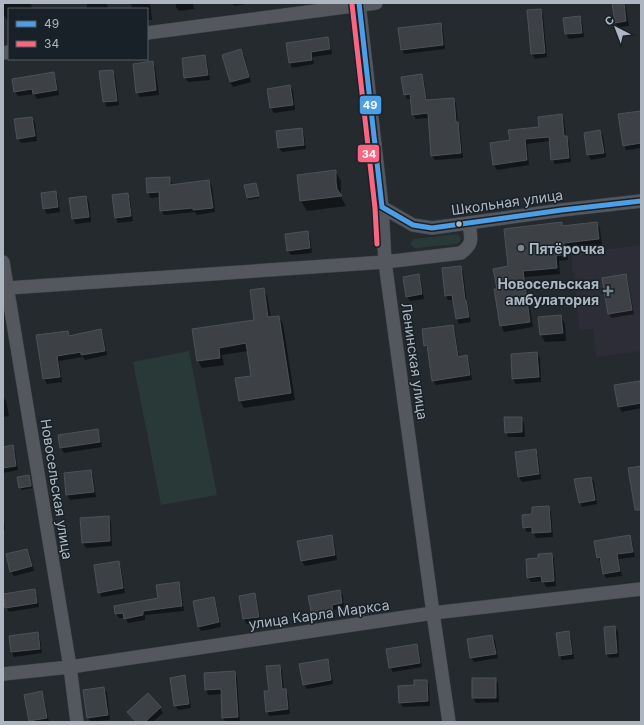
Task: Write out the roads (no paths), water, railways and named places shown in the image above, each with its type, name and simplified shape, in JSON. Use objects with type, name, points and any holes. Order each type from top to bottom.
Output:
[{"type":"street","points":[[148,34],[376,3]]},
{"type":"street","name":"Ленинская улица","points":[[360,4],[382,207],[385,262],[449,722]]},
{"type":"street","name":"Школьная улица","points":[[382,207],[413,225],[432,228],[641,201]]},
{"type":"street","points":[[8,288],[385,262],[460,253],[468,247],[471,240],[469,223]]},
{"type":"street","name":"Новосельская улица","points":[[3,262],[70,667],[77,722]]},
{"type":"street","name":"улица Карла Маркса","points":[[3,674],[70,667],[433,613],[641,589]]},
{"type":"place","name":"Пятёрочка","points":[[521,248]]},
{"type":"place","name":"Новосельская амбулатория","points":[[608,291]]}]
